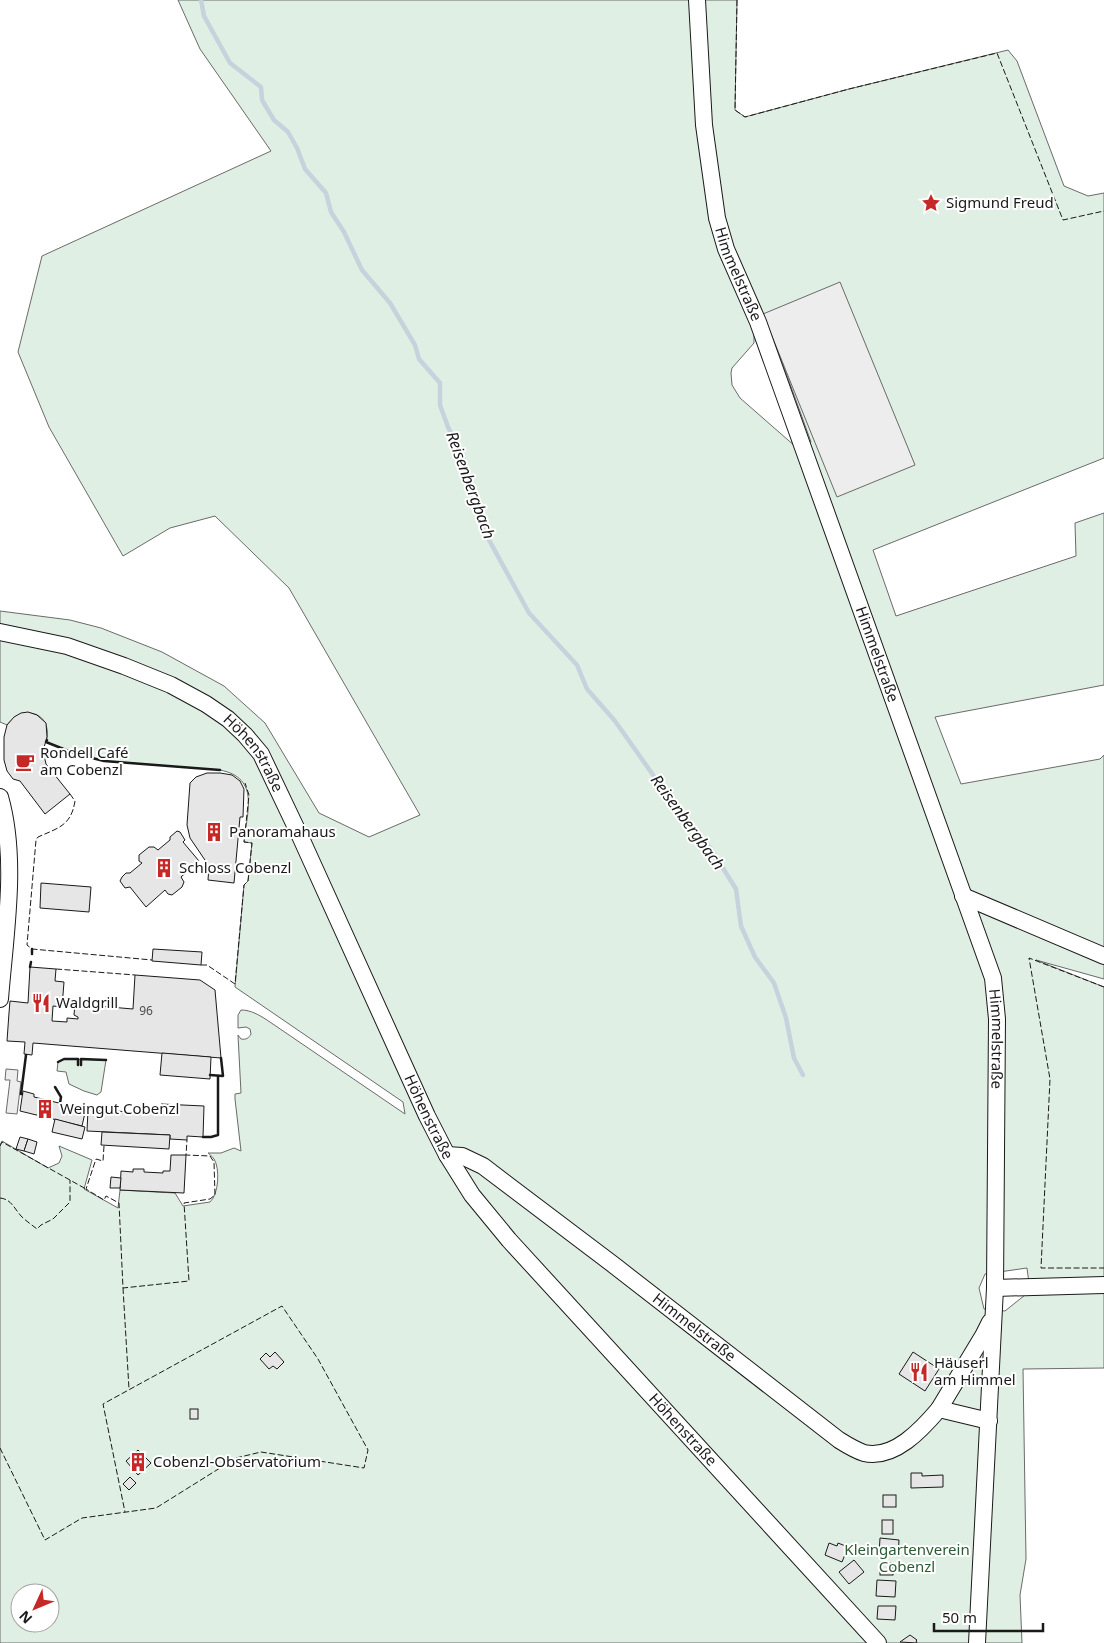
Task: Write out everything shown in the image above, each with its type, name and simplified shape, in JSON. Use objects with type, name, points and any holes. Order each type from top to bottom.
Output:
[{"type":"street","name":"Himmelstraße","points":[[697,0],[704,124],[718,218],[726,249],[758,322],[993,978],[996,1000],[994,1288],[989,1421],[976,1643]]},
{"type":"street","name":"Höhenstraße","points":[[0,632],[67,646],[171,685],[206,704],[228,719],[245,735],[261,754],[430,1123],[467,1187],[509,1240],[878,1643]]},
{"type":"street","points":[[0,797],[9,849],[9,880],[0,999]]},
{"type":"street","points":[[963,896],[1104,956]]},
{"type":"street","name":"Himmelstraße","points":[[447,1155],[462,1156],[483,1166],[839,1440],[856,1450],[873,1454],[890,1451],[915,1433],[939,1408],[983,1336],[992,1316]]},
{"type":"street","points":[[994,1288],[1104,1285]]},
{"type":"street","points":[[939,1408],[989,1421]]},
{"type":"green space","name":"Kleingartenverein Cobenzl","points":[[178,0],[737,0],[735,110],[745,117],[1008,50],[1017,61],[1064,186],[1088,196],[1104,193],[1104,458],[873,550],[896,616],[1076,556],[1075,523],[1104,513],[1104,685],[935,717],[961,784],[1100,759],[1104,755],[1104,979],[1036,960],[1104,987],[1104,1368],[1023,1369],[1026,1559],[1020,1595],[1022,1643],[0,1643],[0,1145],[2,1141],[48,1168],[59,1163],[62,1156],[59,1146],[92,1160],[84,1189],[118,1208],[120,1190],[175,1193],[183,1206],[210,1202],[217,1187],[218,1174],[216,1163],[208,1153],[221,1153],[234,1148],[241,1151],[235,1099],[235,1094],[241,1093],[238,1035],[241,1039],[244,1039],[248,1038],[251,1034],[250,1029],[246,1027],[238,1028],[238,1015],[241,1010],[252,1012],[267,1020],[405,1114],[403,1102],[235,987],[244,885],[248,881],[252,843],[244,842],[248,797],[246,788],[241,780],[233,774],[220,770],[104,761],[76,754],[46,742],[46,724],[36,714],[21,714],[7,725],[0,722],[0,611],[70,620],[101,628],[162,652],[224,686],[265,723],[319,813],[369,837],[420,815],[289,588],[215,516],[170,528],[123,556],[49,427],[18,352],[42,256],[271,151],[200,49]],"holes":[[[763,314],[811,442],[796,447],[740,398],[732,385],[732,368],[754,343],[754,333]],[[1027,1268],[1030,1291],[1005,1311],[984,1309],[979,1288],[985,1274]]]},
{"type":"green space","points":[[64,1059],[106,1060],[101,1092],[97,1095],[69,1084],[66,1072],[57,1071],[58,1062]]},
{"type":"shaded area","points":[[840,282],[915,465],[837,497],[763,314]]},
{"type":"shaded area","points":[[6,1069],[18,1070],[17,1081],[21,1082],[17,1114],[6,1113],[10,1080],[5,1080]]},
{"type":"building","name":"Rondell Café am Cobenzl","points":[[28,712],[37,715],[46,723],[47,737],[43,751],[46,764],[70,794],[45,814],[20,781],[13,779],[7,771],[4,760],[4,737],[7,725],[14,717]]},
{"type":"building","name":"Panoramahaus","points":[[207,773],[232,775],[240,781],[244,789],[243,817],[240,817],[234,883],[208,880],[209,866],[190,838],[187,825],[190,783],[196,777]]},
{"type":"building","name":"Schloss Cobenzl","points":[[177,831],[180,832],[185,840],[183,842],[199,861],[181,877],[184,882],[182,887],[172,895],[168,894],[165,890],[146,907],[130,887],[125,888],[120,881],[126,873],[130,873],[142,863],[139,861],[139,855],[149,847],[154,847],[158,850]]},
{"type":"building","points":[[41,883],[91,887],[89,912],[40,908]]},
{"type":"building","points":[[153,949],[202,952],[201,965],[152,961]]},
{"type":"building","points":[[30,967],[56,969],[55,981],[64,982],[62,1007],[53,1006],[52,1021],[67,1022],[67,1018],[78,1019],[74,1015],[75,1004],[133,1009],[135,975],[200,980],[215,990],[221,1058],[33,1043],[32,1055],[24,1054],[25,1042],[7,1041],[10,1001],[28,1003]]},
{"type":"building","points":[[162,1053],[211,1057],[210,1079],[160,1075]]},
{"type":"building","name":"Weingut Cobenzl","points":[[23,1091],[34,1094],[34,1097],[63,1104],[62,1107],[85,1113],[82,1126],[20,1111]]},
{"type":"building","points":[[161,1104],[204,1106],[203,1137],[187,1136],[187,1140],[170,1139],[170,1135],[87,1131],[88,1110],[161,1113]]},
{"type":"building","points":[[55,1119],[85,1127],[82,1139],[52,1132]]},
{"type":"building","points":[[102,1132],[170,1135],[169,1149],[101,1145]]},
{"type":"building","points":[[20,1137],[28,1139],[24,1151],[16,1149]]},
{"type":"building","points":[[28,1139],[37,1142],[34,1154],[24,1151]]},
{"type":"building","points":[[171,1155],[186,1155],[184,1193],[120,1190],[121,1171],[133,1172],[133,1169],[144,1169],[144,1172],[163,1173],[163,1171],[170,1171]]},
{"type":"building","points":[[111,1177],[121,1178],[120,1188],[110,1188]]},
{"type":"building","points":[[275,1352],[284,1362],[277,1369],[273,1366],[269,1369],[260,1359],[266,1353],[270,1357]]},
{"type":"building","name":"Häuserl am Himmel","points":[[913,1352],[939,1369],[925,1391],[899,1374]]},
{"type":"building","points":[[190,1409],[198,1409],[198,1419],[190,1419]]},
{"type":"building","name":"Cobenzl-Observatorium","points":[[138,1450],[151,1463],[138,1475],[126,1461]]},
{"type":"building","points":[[911,1473],[922,1473],[922,1476],[943,1475],[943,1487],[911,1488]]},
{"type":"building","points":[[130,1477],[136,1483],[129,1490],[123,1484]]},
{"type":"building","points":[[883,1495],[896,1495],[896,1507],[883,1507]]},
{"type":"building","points":[[882,1520],[893,1520],[893,1534],[882,1534]]},
{"type":"building","points":[[880,1538],[899,1540],[898,1556],[879,1555]]},
{"type":"building","points":[[829,1543],[837,1546],[838,1543],[848,1547],[842,1562],[825,1555]]},
{"type":"building","points":[[854,1560],[864,1572],[849,1584],[839,1572]]},
{"type":"building","points":[[880,1563],[893,1563],[893,1575],[880,1575]]},
{"type":"building","points":[[877,1580],[896,1581],[895,1597],[876,1596]]},
{"type":"building","points":[[878,1606],[896,1606],[895,1620],[877,1619]]},
{"type":"building","points":[[910,1635],[917,1640],[917,1643],[900,1642]]},
{"type":"waterway","name":"Reisenbergbach","points":[[201,0],[204,16],[230,63],[261,87],[262,100],[274,120],[288,132],[305,169],[326,193],[331,212],[344,232],[362,270],[390,303],[415,345],[419,359],[440,383],[440,405],[464,460],[483,529],[529,613],[577,665],[587,689],[615,721],[682,816],[711,849],[736,889],[741,926],[755,957],[774,983],[786,1018],[794,1058],[803,1075]]},
{"type":"fence","points":[[737,0],[735,110],[745,117],[849,89],[997,53],[1063,220],[1104,211]]},
{"type":"fence","points":[[201,965],[207,965],[235,984],[244,885],[248,881],[252,843],[244,842],[249,795],[245,783]]},
{"type":"fence","points":[[70,794],[75,801],[67,821],[38,837],[36,840],[27,945],[32,949],[152,960]]},
{"type":"fence","points":[[1104,987],[1029,958],[1050,1079],[1041,1268],[1104,1268]]},
{"type":"fence","points":[[56,969],[135,975]]},
{"type":"fence","points":[[104,1146],[103,1161],[96,1159],[86,1189],[104,1200],[106,1196],[119,1203],[123,1288],[189,1281],[184,1203],[210,1199],[215,1195],[214,1162],[210,1156],[186,1155],[187,1140]]},
{"type":"fence","points":[[0,1146],[2,1142],[86,1189]]},
{"type":"fence","points":[[0,1198],[10,1202],[21,1216],[37,1229],[53,1219],[70,1202],[70,1180]]},
{"type":"fence","points":[[123,1288],[129,1389]]},
{"type":"fence","points":[[0,1448],[45,1540],[82,1518],[156,1508],[236,1458],[261,1452],[364,1468],[368,1450],[318,1359],[282,1306],[103,1404],[125,1512]]},
{"type":"wall","points":[[47,740],[46,742],[76,754],[104,761],[220,770]]},
{"type":"wall","points":[[32,949],[32,954]]},
{"type":"wall","points":[[30,967],[31,962]]},
{"type":"wall","points":[[22,1094],[26,1055]]},
{"type":"wall","points":[[210,1075],[223,1076],[221,1058]]},
{"type":"wall","points":[[58,1062],[64,1059],[78,1059],[78,1065]]},
{"type":"wall","points":[[81,1065],[81,1059],[106,1060]]},
{"type":"wall","points":[[203,1137],[218,1135],[218,1076]]},
{"type":"wall","points":[[55,1087],[61,1097],[60,1103]]},
{"type":"place","name":"Sigmund Freud","points":[[931,203]]},
{"type":"place","name":"Rondell Café am Cobenzl","points":[[25,762]]},
{"type":"place","name":"Panoramahaus","points":[[214,832]]},
{"type":"place","name":"Schloss Cobenzl","points":[[164,868]]},
{"type":"place","name":"Waldgrill","points":[[41,1003]]},
{"type":"place","name":"Weingut Cobenzl","points":[[45,1109]]},
{"type":"place","name":"Häuserl am Himmel","points":[[919,1372]]},
{"type":"place","name":"Cobenzl-Observatorium","points":[[138,1462]]}]
